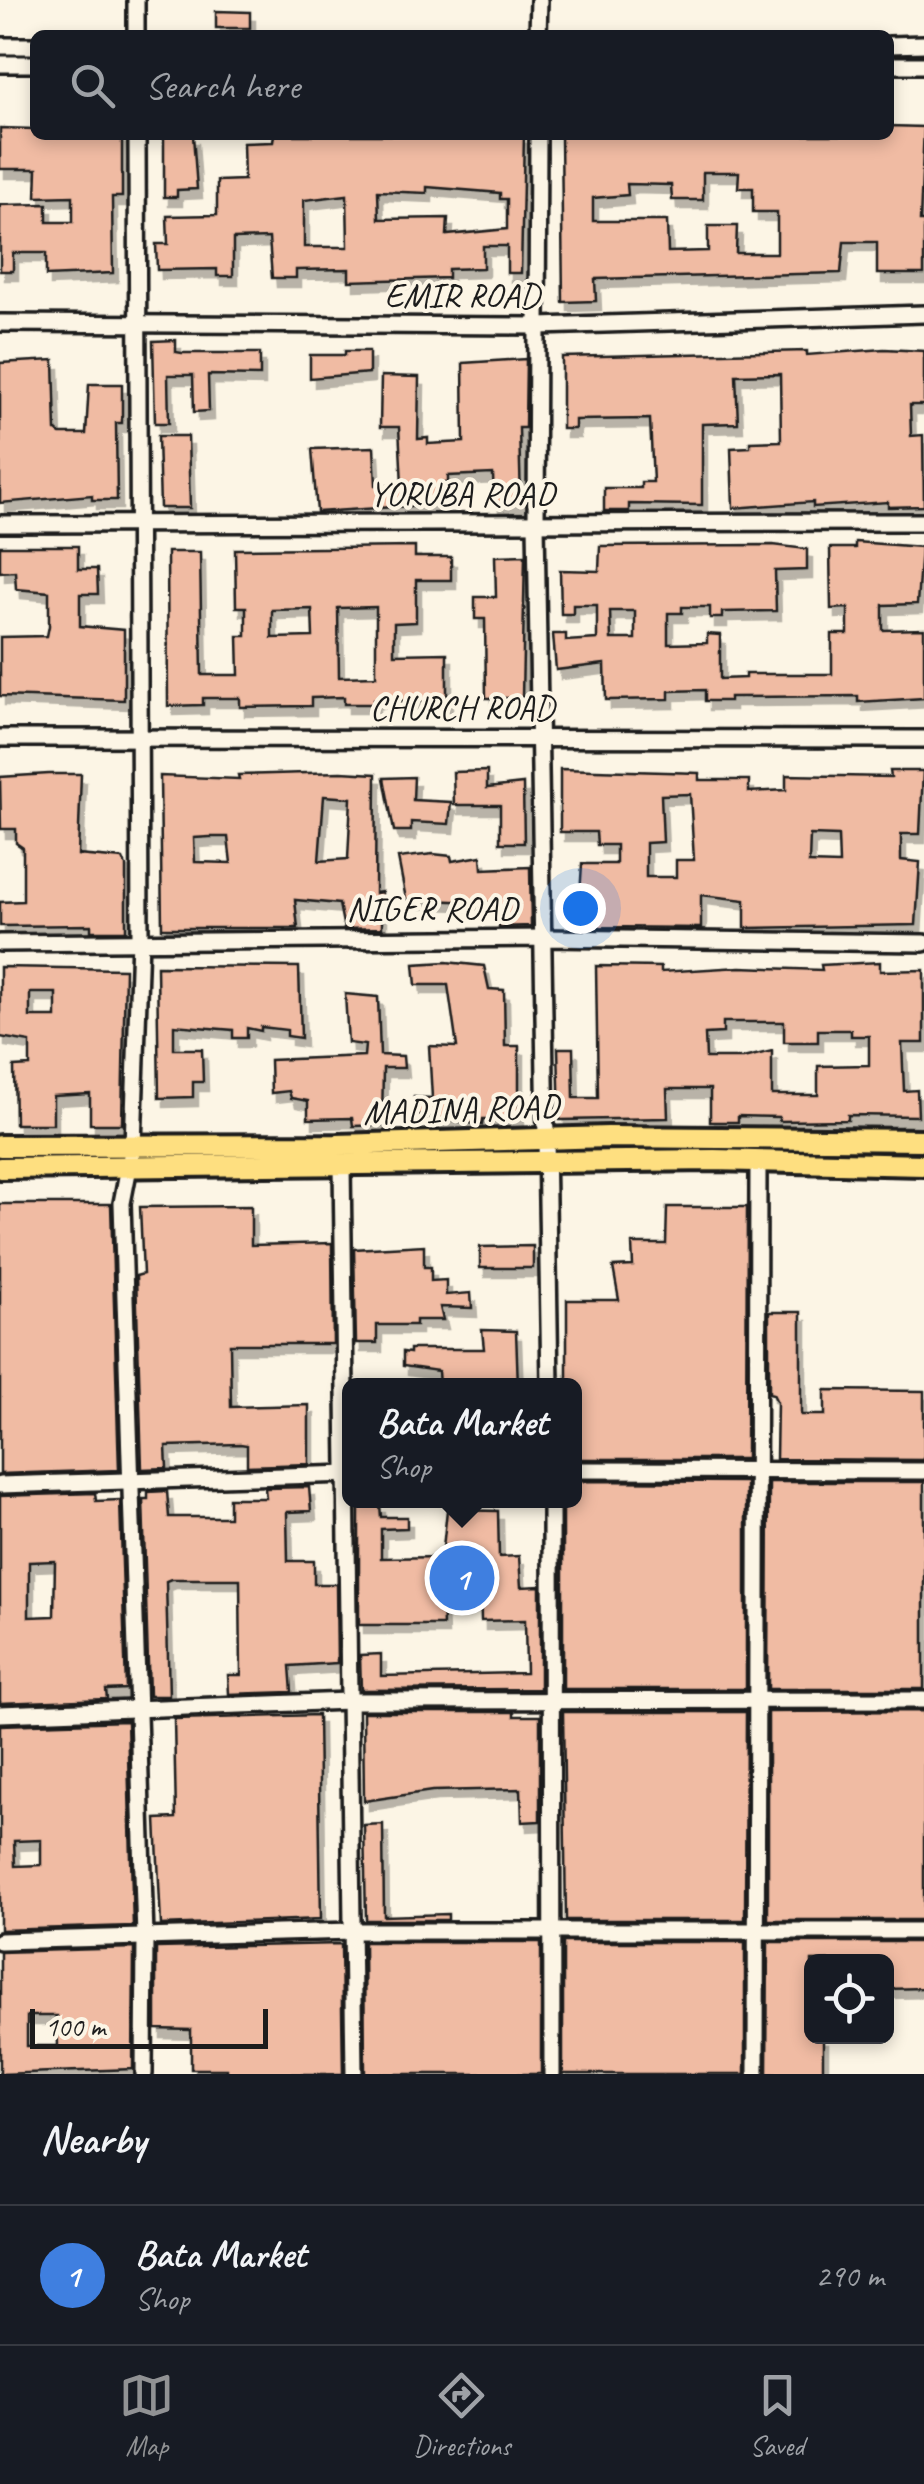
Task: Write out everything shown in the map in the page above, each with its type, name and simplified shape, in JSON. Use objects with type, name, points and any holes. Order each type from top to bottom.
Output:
[{"type":"main road","name":"MADINA ROAD","points":[[0,1146],[543,1138],[924,1140]]},
{"type":"main road","name":"MADINA ROAD","points":[[0,1168],[758,1160],[924,1165]]},
{"type":"street","points":[[136,0],[136,30]]},
{"type":"street","points":[[538,30],[539,0]]},
{"type":"street","points":[[894,44],[924,44]]},
{"type":"street","points":[[0,46],[30,46]]},
{"type":"street","points":[[0,64],[30,64]]},
{"type":"street","points":[[894,65],[924,65]]},
{"type":"street","points":[[137,140],[140,939],[132,1146],[125,1168],[122,1203],[146,1937],[144,2074]]},
{"type":"street","points":[[538,140],[536,522],[550,1378]]},
{"type":"street","name":"EMIR ROAD","points":[[0,323],[540,326],[924,314]]},
{"type":"street","name":"YORUBA ROAD","points":[[0,524],[924,522]]},
{"type":"street","name":"CHURCH ROAD","points":[[0,738],[924,739]]},
{"type":"street","name":"NIGER ROAD","points":[[0,943],[544,938],[924,943]]},
{"type":"street","points":[[756,2074],[760,1700],[758,1160]]},
{"type":"street","points":[[342,1165],[346,1378]]},
{"type":"street","points":[[582,1470],[924,1471]]},
{"type":"street","points":[[0,1485],[132,1484],[342,1474]]},
{"type":"street","points":[[348,1508],[354,2074]]},
{"type":"street","points":[[551,1508],[552,2074]]},
{"type":"street","points":[[0,1714],[348,1701],[924,1700]]},
{"type":"street","points":[[0,1941],[353,1931],[924,1931]]},
{"type":"building","points":[[216,11],[250,12],[250,28],[216,28]]},
{"type":"building","points":[[894,126],[924,127],[920,221],[924,221],[924,274],[877,274],[877,242],[844,242],[841,273],[595,279],[596,301],[563,302],[561,140],[894,140]],"holes":[[[703,172],[739,172],[738,188],[753,188],[753,212],[777,212],[777,253],[736,253],[737,226],[708,226],[708,251],[668,252],[667,221],[593,221],[593,198],[628,195],[627,184],[671,185],[672,200],[703,200]]]},
{"type":"building","points":[[0,128],[30,129],[30,140],[122,140],[122,197],[112,197],[113,273],[46,276],[46,253],[13,253],[13,271],[0,271],[0,205],[47,204],[47,222],[73,222],[73,196],[36,197],[37,169],[0,169]]},
{"type":"building","points":[[164,140],[193,140],[197,189],[177,190],[177,197],[164,197]]},
{"type":"building","points":[[524,140],[521,273],[507,273],[507,246],[483,246],[483,268],[448,269],[448,278],[349,281],[349,269],[296,270],[296,278],[272,278],[269,238],[233,239],[233,276],[217,276],[217,269],[157,270],[156,244],[168,244],[167,216],[217,215],[217,181],[244,180],[243,143]],"holes":[[[427,187],[500,193],[500,199],[507,199],[507,229],[447,235],[448,218],[379,219],[378,191],[427,193]],[[347,195],[348,247],[304,247],[304,200]]]},
{"type":"building","points":[[176,340],[176,352],[182,353],[260,353],[260,376],[208,375],[209,411],[194,412],[193,375],[168,375],[169,423],[155,423],[153,341]]},
{"type":"building","points":[[884,349],[924,351],[924,405],[910,405],[911,436],[923,435],[924,506],[888,507],[888,502],[813,507],[813,502],[733,508],[731,448],[750,447],[750,442],[781,441],[780,374],[736,375],[738,423],[702,424],[702,505],[629,504],[629,511],[604,511],[604,488],[641,488],[641,482],[653,482],[650,419],[575,420],[575,429],[562,429],[562,357],[807,351],[807,355]]},
{"type":"building","points":[[345,351],[369,351],[369,373],[310,378],[310,355],[345,355]]},
{"type":"building","points":[[526,359],[525,428],[519,428],[521,502],[494,503],[493,474],[448,476],[448,483],[441,483],[441,504],[317,512],[312,449],[374,447],[376,485],[402,485],[399,427],[380,427],[381,376],[419,377],[418,439],[428,438],[428,444],[464,442],[463,363]]},
{"type":"building","points":[[54,360],[56,431],[60,434],[86,434],[89,384],[122,384],[122,423],[116,423],[117,500],[92,500],[92,495],[0,503],[0,363]]},
{"type":"building","points":[[158,436],[188,436],[190,508],[160,508]]},
{"type":"building","points":[[855,542],[921,547],[917,604],[883,605],[883,630],[924,629],[924,698],[858,702],[858,696],[730,697],[730,701],[705,701],[705,690],[669,691],[669,699],[606,700],[605,664],[556,670],[553,634],[566,634],[566,641],[597,639],[597,605],[573,605],[573,614],[561,614],[560,570],[599,571],[600,546],[773,545],[807,549],[807,570],[775,571],[776,611],[722,612],[722,618],[710,618],[710,607],[682,607],[682,613],[668,613],[668,644],[707,643],[707,634],[720,635],[720,679],[745,678],[745,674],[832,674],[832,634],[848,634],[848,608],[831,609],[830,548],[855,548]],"holes":[[[610,611],[635,611],[635,639],[611,639]]]},
{"type":"building","points":[[0,546],[78,546],[78,569],[97,569],[98,594],[80,594],[80,626],[124,630],[124,700],[0,696],[0,637],[47,636],[49,592],[16,589],[15,571],[0,572]]},
{"type":"building","points":[[415,547],[415,557],[451,557],[451,580],[416,580],[416,622],[394,623],[394,654],[447,653],[447,703],[374,699],[374,704],[344,704],[344,697],[311,698],[311,706],[240,707],[240,698],[203,698],[203,705],[168,706],[167,552],[200,552],[202,675],[239,675],[238,636],[246,636],[246,607],[236,607],[235,549]],"holes":[[[376,607],[376,676],[339,677],[338,608]],[[312,609],[313,637],[272,638],[272,610]]]},
{"type":"building","points":[[525,555],[522,698],[486,698],[485,619],[475,619],[475,597],[496,597],[495,556]]},
{"type":"building","points":[[560,769],[699,773],[699,780],[749,780],[749,792],[786,790],[786,775],[891,777],[890,771],[923,771],[920,834],[901,834],[901,860],[920,862],[916,925],[745,928],[745,900],[701,895],[701,928],[599,927],[598,896],[580,895],[582,864],[616,864],[616,845],[597,845],[596,832],[560,832]],"holes":[[[690,794],[694,860],[676,860],[676,877],[646,877],[646,843],[663,842],[661,795]],[[810,835],[838,836],[839,864],[809,863]]]},
{"type":"building","points":[[487,771],[487,788],[523,784],[524,843],[500,843],[500,805],[454,805],[453,772]]},
{"type":"building","points":[[81,774],[78,855],[123,859],[126,931],[91,931],[91,925],[0,926],[0,902],[23,901],[23,848],[16,843],[16,829],[1,829],[0,777]]},
{"type":"building","points":[[376,774],[375,893],[382,892],[382,928],[344,929],[339,904],[295,900],[298,928],[162,928],[160,776],[239,779],[238,775]],"holes":[[[324,796],[351,798],[348,859],[319,861]],[[228,837],[231,863],[195,862],[194,838]]]},
{"type":"building","points":[[414,777],[413,800],[451,802],[449,824],[411,822],[411,831],[394,831],[384,778]]},
{"type":"building","points":[[451,856],[452,861],[481,856],[482,869],[530,867],[531,926],[499,927],[498,903],[406,899],[398,858]]},
{"type":"building","points":[[880,962],[880,971],[924,970],[924,1043],[902,1043],[904,1091],[917,1090],[918,1116],[848,1115],[848,1120],[779,1121],[779,1117],[738,1116],[738,1122],[710,1122],[710,1089],[667,1089],[668,1118],[560,1120],[558,1048],[573,1048],[574,1098],[598,1098],[596,966],[661,967],[661,972],[740,967],[822,970],[821,965]],"holes":[[[723,1022],[784,1022],[784,1042],[818,1042],[818,1030],[851,1030],[851,1036],[869,1036],[869,1065],[818,1066],[818,1095],[772,1095],[772,1051],[743,1058],[706,1058],[705,1034],[723,1033]]]},
{"type":"building","points":[[414,964],[484,966],[489,989],[504,990],[505,1046],[519,1046],[519,1119],[483,1119],[482,1125],[416,1115],[414,1097],[432,1098],[429,1046],[457,1047],[448,985],[416,985]]},
{"type":"building","points":[[157,966],[299,967],[301,1038],[287,1036],[287,1030],[261,1027],[261,1031],[247,1028],[247,1038],[233,1038],[233,1030],[174,1025],[174,1049],[202,1049],[203,1082],[193,1082],[193,1097],[159,1098]]},
{"type":"building","points":[[0,967],[125,969],[122,1124],[90,1124],[90,1094],[53,1096],[53,1124],[15,1124],[14,1067],[30,1066],[30,1042],[0,1037]],"holes":[[[30,993],[56,993],[56,1017],[30,1017]]]},
{"type":"building","points":[[345,994],[378,997],[380,1055],[403,1056],[404,1068],[383,1068],[382,1125],[353,1126],[352,1118],[308,1119],[308,1101],[291,1098],[289,1091],[271,1093],[270,1060],[364,1056],[365,1045],[348,1043]]},
{"type":"building","points":[[0,1204],[111,1204],[119,1470],[0,1474]]},
{"type":"building","points":[[251,1206],[251,1245],[332,1243],[333,1344],[230,1344],[231,1407],[309,1405],[309,1464],[247,1466],[247,1445],[240,1444],[166,1446],[167,1468],[142,1469],[136,1276],[143,1274],[140,1207]]},
{"type":"building","points":[[667,1207],[747,1207],[746,1459],[582,1459],[582,1378],[567,1378],[567,1300],[619,1300],[613,1267],[633,1266],[632,1244],[666,1244]]},
{"type":"building","points":[[424,1245],[424,1267],[431,1267],[431,1281],[446,1280],[446,1295],[471,1293],[472,1308],[440,1307],[443,1320],[416,1320],[416,1325],[377,1325],[377,1343],[356,1343],[354,1249]]},
{"type":"building","points":[[533,1246],[533,1268],[480,1268],[480,1247]]},
{"type":"building","points":[[769,1312],[801,1312],[801,1415],[825,1415],[825,1390],[924,1391],[924,1460],[776,1459],[777,1402],[769,1393]]},
{"type":"building","points":[[482,1330],[516,1331],[518,1378],[438,1378],[438,1371],[403,1366],[403,1352],[410,1353],[410,1349],[484,1349]]},
{"type":"building","points":[[582,1481],[746,1482],[746,1689],[563,1689],[563,1508],[582,1508]]},
{"type":"building","points":[[769,1482],[924,1482],[924,1689],[768,1689]]},
{"type":"building","points":[[309,1487],[311,1511],[287,1512],[288,1561],[314,1561],[314,1584],[336,1584],[337,1663],[290,1666],[292,1692],[229,1694],[228,1675],[241,1675],[240,1579],[171,1579],[166,1581],[169,1696],[149,1696],[143,1499],[148,1499],[148,1492],[167,1491],[169,1517],[229,1517],[229,1498],[266,1498],[265,1488]]},
{"type":"building","points":[[95,1493],[96,1501],[120,1500],[126,1689],[106,1690],[107,1699],[0,1703],[0,1496]],"holes":[[[55,1561],[54,1616],[29,1617],[29,1562]]]},
{"type":"building","points":[[359,1508],[380,1508],[381,1517],[407,1517],[407,1528],[381,1529],[381,1558],[442,1557],[447,1510],[498,1511],[499,1557],[519,1556],[521,1587],[540,1586],[540,1689],[361,1690],[360,1655],[381,1654],[381,1676],[526,1673],[525,1620],[481,1621],[480,1576],[441,1577],[443,1625],[359,1625]]},
{"type":"building","points":[[924,1711],[924,1920],[768,1920],[768,1712]]},
{"type":"building","points":[[363,1712],[514,1712],[514,1716],[540,1716],[540,1821],[522,1822],[521,1789],[432,1791],[364,1801]]},
{"type":"building","points":[[563,1712],[746,1712],[745,1920],[566,1920]]},
{"type":"building","points":[[318,1715],[321,1919],[161,1925],[156,1819],[176,1818],[174,1719]]},
{"type":"building","points":[[127,1721],[133,1926],[0,1930],[0,1725]],"holes":[[[41,1840],[41,1865],[15,1866],[14,1841]]]},
{"type":"building","points":[[383,1824],[384,1916],[448,1914],[448,1920],[366,1920],[364,1825]]},
{"type":"building","points":[[364,1942],[541,1942],[541,2074],[365,2074]]},
{"type":"building","points":[[563,1942],[745,1942],[745,2074],[563,2074]]},
{"type":"building","points":[[768,1942],[924,1942],[924,1988],[894,1989],[894,1954],[804,1954],[804,2044],[823,2044],[823,2074],[767,2074]]},
{"type":"building","points":[[341,1944],[343,2074],[227,2074],[227,2069],[191,2069],[191,2030],[156,2029],[156,1948]]},
{"type":"building","points":[[134,1948],[133,2069],[0,2074],[0,1952]],"holes":[[[27,2016],[57,2016],[58,2046],[27,2046]]]},
{"type":"place","name":"Bata Market","points":[[462,1578]]}]
